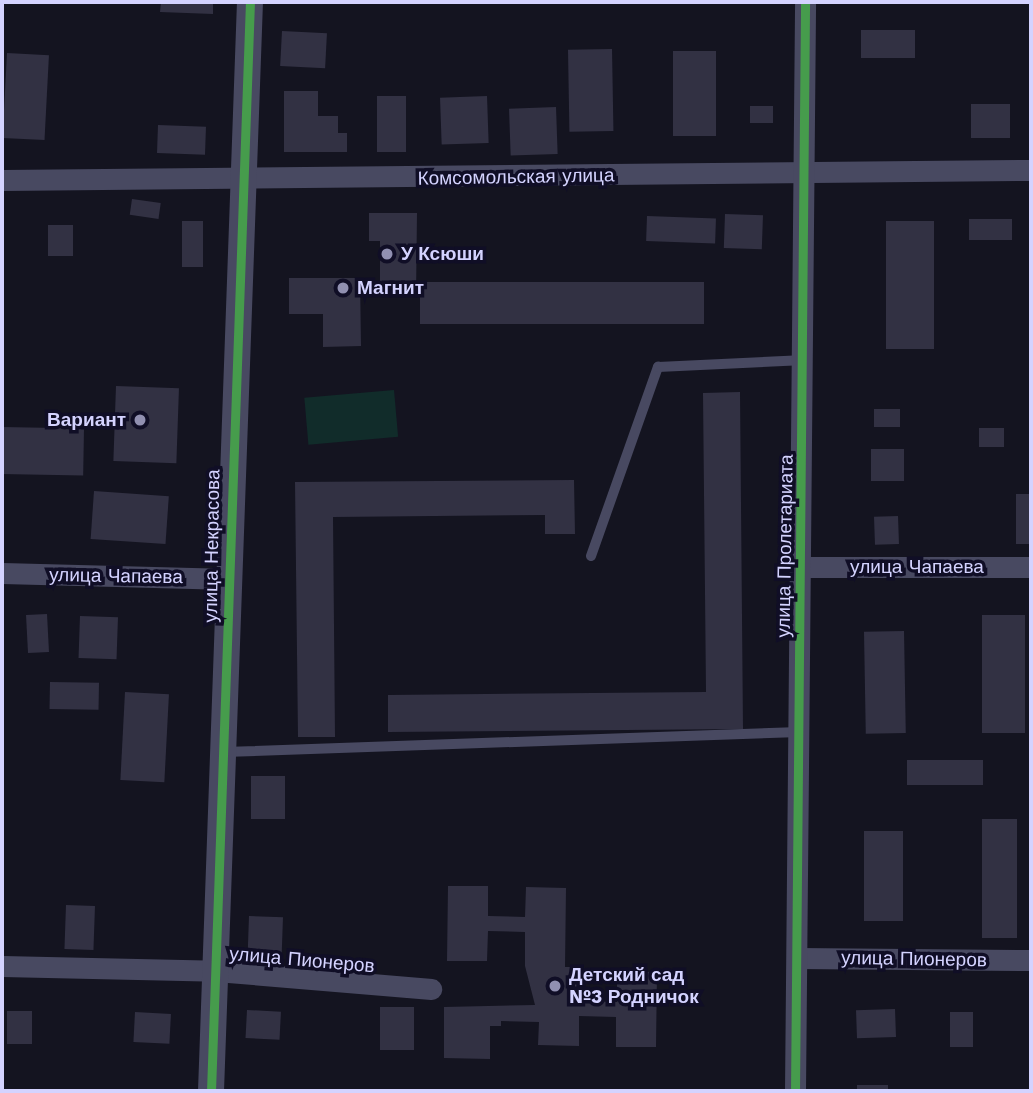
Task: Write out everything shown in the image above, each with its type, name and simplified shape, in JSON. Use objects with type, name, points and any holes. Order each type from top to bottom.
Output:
[{"type":"street","name":"улица Некрасова","points":[[211,1091],[230,579],[232,416],[250,2]]},
{"type":"street","name":"улица Пролетариата","points":[[795,1091],[807,173],[805,2]]},
{"type":"street","name":"Комсомольская улица","points":[[2,180],[244,181],[1031,170]]},
{"type":"street","name":"улица Чапаева","points":[[802,567],[1031,567]]},
{"type":"street","name":"улица Чапаева","points":[[2,573],[230,579]]},
{"type":"street","name":"улица Пионеров","points":[[797,958],[1031,960]]},
{"type":"street","name":"улица Пионеров","points":[[2,966],[216,971],[431,989]]},
{"type":"lane","points":[[591,556],[658,367],[805,360]]},
{"type":"lane","points":[[224,752],[800,732]]},
{"type":"green space","points":[[394,390],[398,437],[308,445],[304,398]]},
{"type":"building","points":[[161,2],[213,2],[213,14],[160,12]]},
{"type":"building","points":[[861,30],[915,30],[915,58],[861,58]]},
{"type":"building","points":[[282,31],[327,33],[325,68],[280,66]]},
{"type":"building","points":[[612,49],[613,131],[569,132],[568,50]]},
{"type":"building","points":[[673,51],[716,51],[716,136],[673,136]]},
{"type":"building","points":[[7,53],[49,55],[44,140],[3,138]]},
{"type":"building","points":[[284,91],[318,91],[318,116],[338,116],[338,133],[347,133],[347,152],[284,152]]},
{"type":"building","points":[[377,96],[406,96],[406,152],[377,152]]},
{"type":"building","points":[[487,96],[489,143],[442,145],[440,98]]},
{"type":"building","points":[[971,104],[1010,104],[1010,138],[971,138]]},
{"type":"building","points":[[750,106],[773,106],[773,123],[750,123]]},
{"type":"building","points":[[556,107],[558,154],[511,156],[509,109]]},
{"type":"building","points":[[158,125],[206,127],[205,155],[157,153]]},
{"type":"building","points":[[132,199],[161,203],[158,219],[130,215]]},
{"type":"building","points":[[369,213],[417,213],[416,297],[380,297],[380,241],[369,241]]},
{"type":"building","points":[[725,214],[763,215],[762,249],[724,248]]},
{"type":"building","points":[[647,216],[716,218],[715,243],[646,241]]},
{"type":"building","points":[[969,219],[1012,219],[1012,240],[969,240]]},
{"type":"building","points":[[182,221],[203,221],[203,267],[182,267]]},
{"type":"building","points":[[886,221],[934,221],[934,349],[886,349]]},
{"type":"building","points":[[48,225],[73,225],[73,256],[48,256]]},
{"type":"building","points":[[289,278],[360,278],[361,346],[323,347],[323,314],[289,314]]},
{"type":"building","points":[[420,282],[704,282],[704,324],[420,324]]},
{"type":"building","points":[[116,386],[179,388],[176,463],[113,461]]},
{"type":"building","points":[[740,392],[743,729],[388,732],[388,695],[706,692],[703,393]]},
{"type":"building","points":[[874,409],[900,409],[900,427],[874,427]]},
{"type":"building","points":[[2,427],[84,428],[83,475],[2,474]]},
{"type":"building","points":[[979,428],[1004,428],[1004,447],[979,447]]},
{"type":"building","points":[[871,449],[904,449],[904,481],[871,481]]},
{"type":"building","points":[[574,480],[575,534],[545,534],[545,515],[333,517],[335,737],[298,737],[295,482]]},
{"type":"building","points":[[94,491],[169,496],[165,544],[91,539]]},
{"type":"building","points":[[1016,494],[1031,494],[1031,544],[1016,544]]},
{"type":"building","points":[[898,516],[899,544],[875,545],[874,517]]},
{"type":"building","points":[[47,614],[49,652],[28,653],[26,615]]},
{"type":"building","points":[[982,615],[1025,615],[1025,733],[982,733]]},
{"type":"building","points":[[80,616],[118,617],[117,659],[79,658]]},
{"type":"building","points":[[904,631],[906,733],[866,734],[864,632]]},
{"type":"building","points":[[50,682],[99,683],[99,710],[50,709]]},
{"type":"building","points":[[125,692],[169,694],[164,782],[120,780]]},
{"type":"building","points":[[907,760],[983,760],[983,785],[907,785]]},
{"type":"building","points":[[251,776],[285,776],[285,819],[251,819]]},
{"type":"building","points":[[982,819],[1017,819],[1017,938],[982,938]]},
{"type":"building","points":[[864,831],[903,831],[903,921],[864,921]]},
{"type":"building","name":"Детский сад №3 Родничок","points":[[448,886],[488,886],[488,916],[525,917],[526,887],[566,888],[565,967],[580,967],[579,1001],[617,1002],[617,971],[657,972],[656,1047],[616,1047],[616,1017],[579,1016],[579,1046],[538,1045],[539,1022],[501,1021],[501,1026],[490,1026],[490,1059],[444,1058],[444,1007],[535,1005],[525,966],[525,932],[488,931],[487,961],[447,961]]},
{"type":"building","points":[[66,905],[95,906],[93,950],[64,949]]},
{"type":"building","points":[[249,916],[283,917],[281,961],[247,960]]},
{"type":"building","points":[[380,1007],[414,1007],[414,1050],[380,1050]]},
{"type":"building","points":[[895,1009],[896,1037],[857,1038],[856,1010]]},
{"type":"building","points":[[247,1010],[281,1012],[279,1040],[246,1038]]},
{"type":"building","points":[[7,1011],[32,1011],[32,1044],[7,1044]]},
{"type":"building","points":[[135,1012],[171,1014],[169,1044],[133,1042]]},
{"type":"building","points":[[950,1012],[973,1012],[973,1047],[950,1047]]},
{"type":"building","points":[[857,1085],[888,1085],[888,1091],[857,1091]]},
{"type":"cycle path","points":[[211,1091],[250,2]]},
{"type":"cycle path","points":[[795,1091],[805,2]]},
{"type":"place","name":"У Ксюши","points":[[387,254]]},
{"type":"place","name":"Магнит","points":[[343,288]]},
{"type":"place","name":"Вариант","points":[[140,420]]},
{"type":"place","name":"Детский сад №3 Родничок","points":[[555,986]]}]
